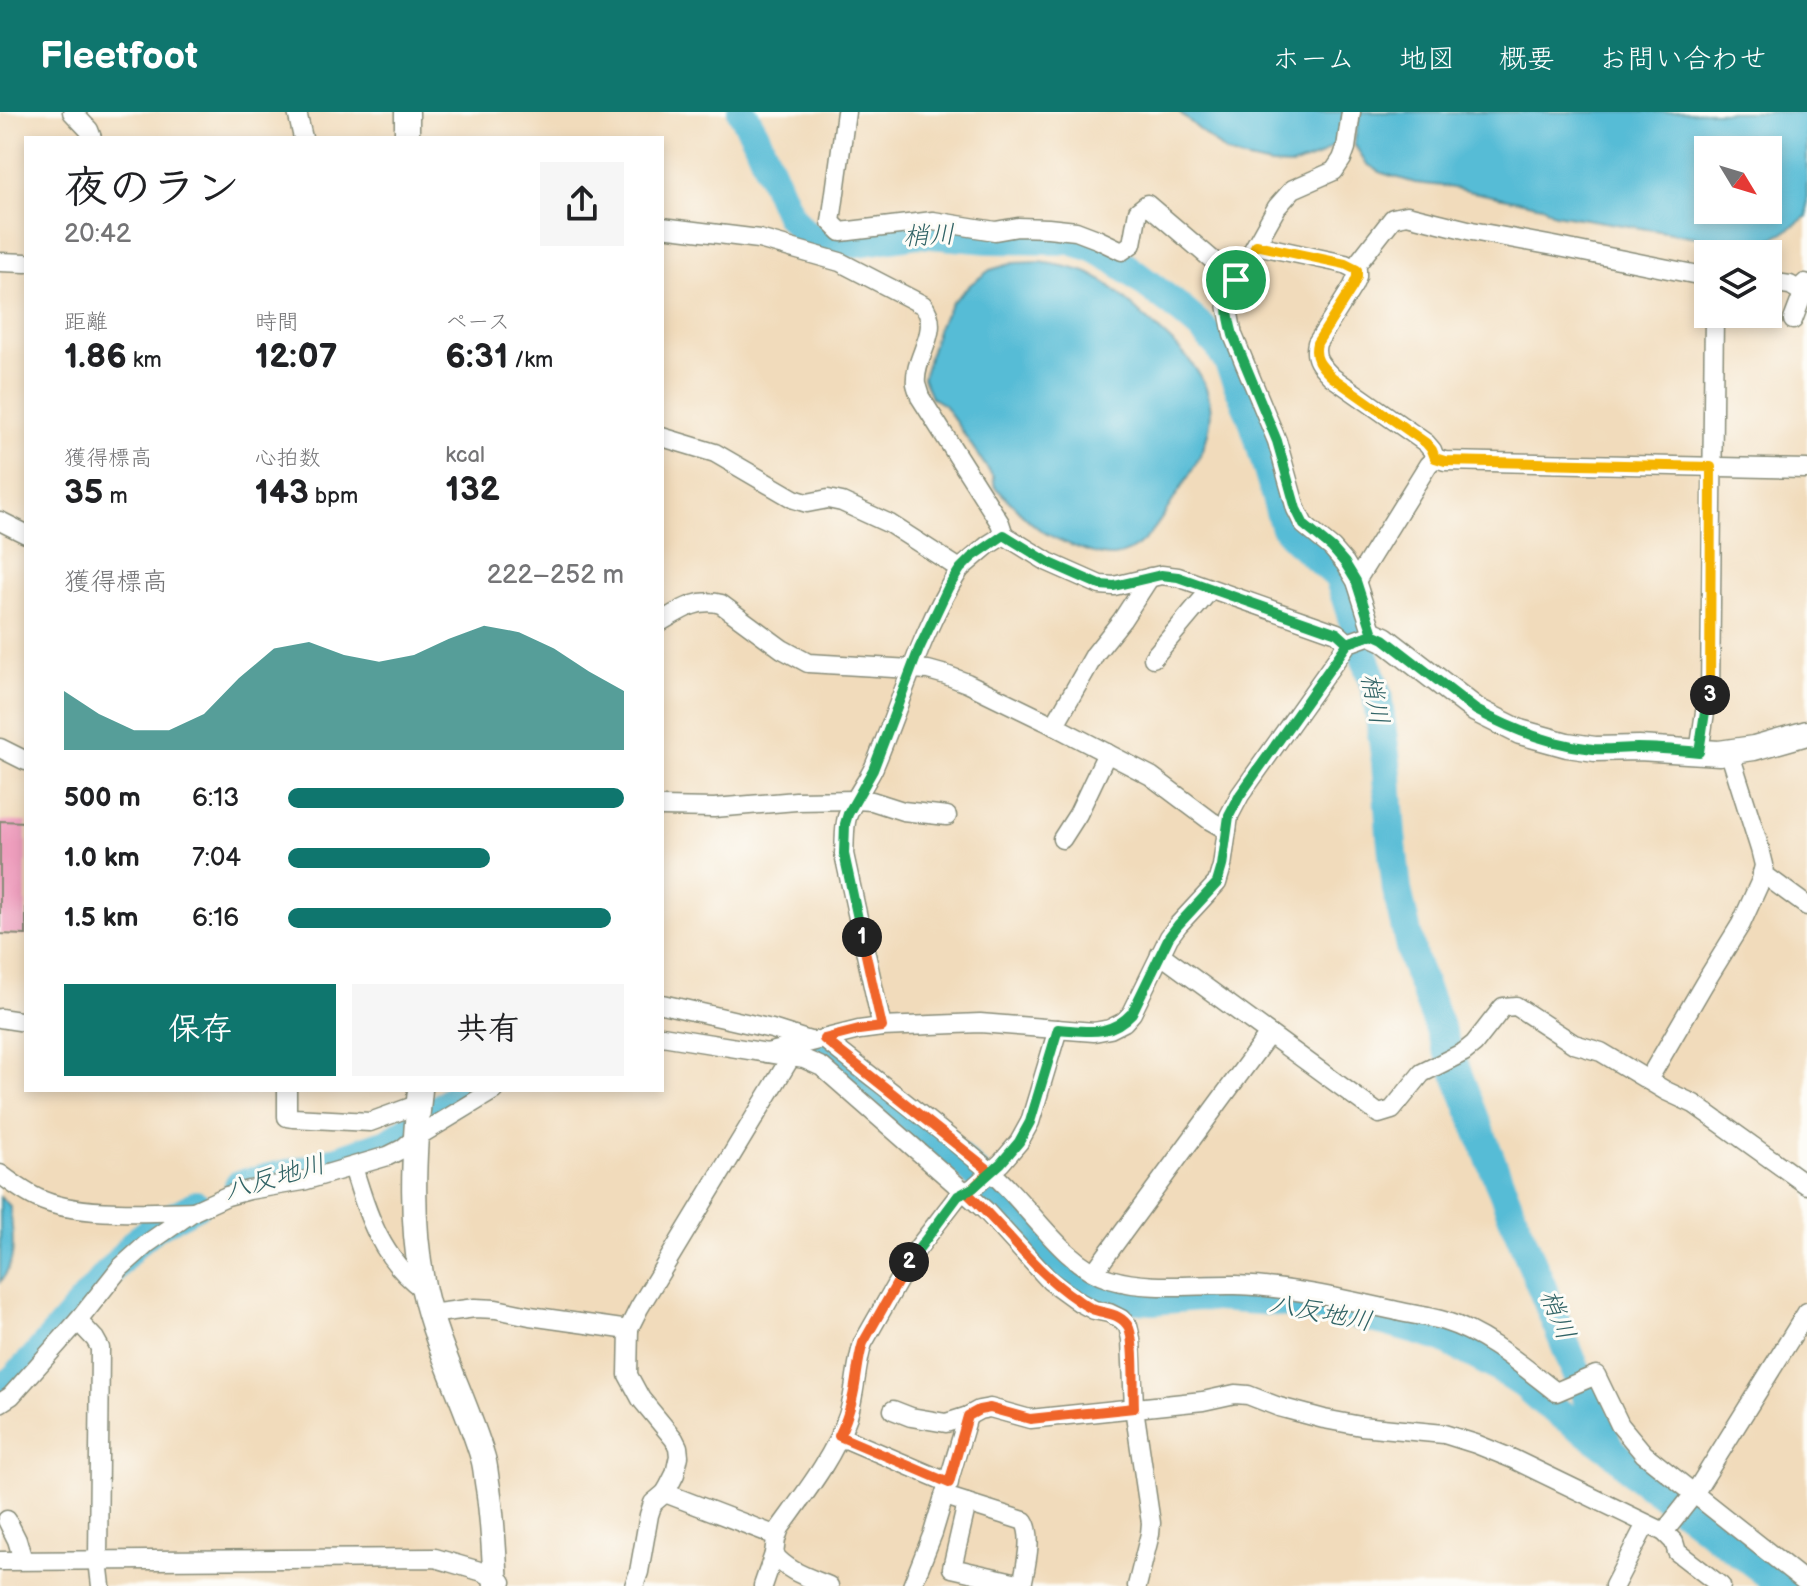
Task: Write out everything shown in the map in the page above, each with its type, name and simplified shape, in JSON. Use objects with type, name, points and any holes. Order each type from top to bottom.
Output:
[{"type":"street","points":[[72,112],[91,136]]},
{"type":"street","points":[[297,112],[303,136]]},
{"type":"street","points":[[407,112],[407,136]]},
{"type":"street","points":[[846,112],[831,222],[841,232],[933,221],[995,231],[1018,227],[1048,228],[1076,231],[1122,251],[1132,244],[1138,211],[1147,204],[1236,280]]},
{"type":"street","points":[[1351,112],[1342,159],[1334,171],[1293,189],[1277,207],[1236,280],[1227,304],[1233,335],[1277,441],[1296,509],[1304,525],[1332,548],[1356,581],[1370,635]]},
{"type":"street","points":[[1354,268],[1393,218],[1407,215],[1472,231],[1694,274]]},
{"type":"street","points":[[664,227],[759,239],[840,262],[923,305],[929,312],[931,324],[917,373],[916,385],[920,397],[1000,523],[1004,535],[1048,562],[1100,585],[1114,586],[1161,575],[1178,577],[1337,633],[1348,643]]},
{"type":"street","points":[[1256,245],[1345,264],[1357,270],[1353,286],[1317,343],[1315,353],[1319,364],[1332,377],[1426,443],[1435,458]]},
{"type":"street","points":[[0,262],[24,263]]},
{"type":"street","points":[[1782,284],[1806,289],[1793,320]]},
{"type":"street","points":[[1699,752],[1710,699],[1714,328]]},
{"type":"street","points":[[664,438],[715,453],[794,499],[807,503],[828,499],[842,502],[890,524],[960,569]]},
{"type":"street","points":[[1356,581],[1435,458]]},
{"type":"street","points":[[1435,458],[1445,461],[1807,469]]},
{"type":"street","points":[[0,521],[24,533]]},
{"type":"street","points":[[882,1027],[844,854],[845,824],[873,770],[911,669],[948,588],[972,557],[1004,535]]},
{"type":"street","points":[[1054,726],[1095,654],[1150,577]]},
{"type":"street","points":[[1153,658],[1211,589]]},
{"type":"street","points":[[664,620],[697,602],[710,601],[721,604],[782,649],[808,663],[911,669],[946,675],[1151,776],[1227,830]]},
{"type":"street","points":[[767,1053],[882,1027],[980,1023],[1094,1032],[1124,1022],[1132,1013],[1160,954],[1178,925],[1217,883],[1229,816],[1240,795],[1348,643],[1370,635],[1384,639],[1476,710],[1520,732],[1555,742],[1595,749],[1699,752],[1729,751],[1802,740]]},
{"type":"street","points":[[0,748],[24,760]]},
{"type":"street","points":[[1648,1080],[1741,924],[1764,865],[1729,751]]},
{"type":"street","points":[[1062,839],[1078,814],[1107,753]]},
{"type":"street","points":[[664,807],[714,808],[856,800],[872,801],[903,811],[947,816]]},
{"type":"street","points":[[1762,873],[1807,906]]},
{"type":"street","points":[[1160,954],[1379,1114],[1392,1110],[1422,1073],[1474,1044],[1503,1007],[1516,1006],[1574,1044],[1601,1052],[1694,1104],[1807,1185]]},
{"type":"street","points":[[664,1004],[818,1040],[990,1171],[1052,1237],[1094,1272],[1108,1279],[1153,1287],[1237,1285],[1327,1295],[1444,1321],[1498,1348],[1556,1392],[1596,1375],[1620,1425],[1644,1454],[1691,1498],[1807,1583]]},
{"type":"street","points":[[0,1018],[24,1022]]},
{"type":"street","points":[[763,1586],[780,1528],[826,1463],[839,1436],[851,1406],[863,1343],[914,1253],[958,1196],[973,1188],[1001,1163],[1024,1134],[1058,1029]]},
{"type":"street","points":[[1094,1272],[1269,1034]]},
{"type":"street","points":[[664,1036],[804,1059],[822,1067],[966,1192],[1050,1281],[1079,1302],[1109,1313],[1128,1326],[1134,1408],[1151,1523],[1137,1586]]},
{"type":"street","points":[[634,1586],[653,1503],[665,1493],[675,1474],[679,1456],[674,1439],[632,1386],[628,1375],[629,1330],[639,1308],[791,1057]]},
{"type":"street","points":[[287,1092],[287,1117],[370,1122],[420,1097]]},
{"type":"street","points":[[0,1403],[11,1396],[78,1321],[120,1268],[148,1243],[194,1211],[227,1196],[303,1181],[388,1156],[491,1092]]},
{"type":"street","points":[[420,1097],[413,1192],[427,1302],[484,1461],[500,1583]]},
{"type":"street","points":[[353,1167],[377,1236],[427,1302],[496,1309],[629,1330]]},
{"type":"street","points":[[0,1174],[40,1200],[53,1204],[119,1212],[194,1211]]},
{"type":"street","points":[[1667,1528],[1691,1498],[1807,1312]]},
{"type":"street","points":[[78,1321],[100,1348],[98,1560],[101,1586]]},
{"type":"street","points":[[893,1410],[911,1417],[946,1423],[990,1408],[1030,1419],[1203,1401],[1235,1394],[1248,1395],[1324,1419],[1444,1434],[1513,1459],[1646,1524],[1667,1528]]},
{"type":"street","points":[[912,1586],[947,1490],[968,1416]]},
{"type":"street","points":[[839,1436],[967,1503],[1024,1521],[1029,1528],[1029,1538],[1022,1585],[952,1568],[967,1503]]},
{"type":"street","points":[[665,1493],[776,1545]]},
{"type":"street","points":[[7,1520],[23,1560]]},
{"type":"street","points":[[1614,1586],[1646,1524]]},
{"type":"street","points":[[1667,1528],[1677,1552],[1721,1586]]},
{"type":"street","points":[[776,1545],[779,1562],[829,1586]]},
{"type":"street","points":[[0,1561],[435,1558],[483,1572],[500,1583]]},
{"type":"water","points":[[1179,112],[1344,112],[1339,142],[1319,156],[1292,166],[1271,165],[1226,153]]},
{"type":"water","points":[[1360,112],[1807,112],[1807,216],[1768,240],[1714,240],[1555,214],[1542,206],[1415,183],[1382,173],[1367,164],[1354,144]]},
{"type":"water","points":[[1040,262],[1082,271],[1109,286],[1178,348],[1190,361],[1207,390],[1210,423],[1199,458],[1151,532],[1138,546],[1122,554],[1106,556],[1075,547],[1039,529],[1027,519],[995,487],[993,477],[944,405],[931,397],[923,378],[938,327],[952,302],[990,270],[1014,263]]},
{"type":"water","points":[[0,1197],[10,1206],[13,1246],[10,1264],[0,1282]]},
{"type":"building","points":[[0,821],[24,822],[24,935],[0,934]]},
{"type":"waterway","name":"梢川","points":[[742,112],[789,215],[802,231],[814,239],[826,244],[845,244],[919,233],[989,239],[1070,240],[1095,248],[1116,260],[1175,305],[1219,346],[1253,419],[1284,525],[1338,576],[1343,589],[1377,694],[1397,890],[1413,960],[1511,1212],[1611,1449]]},
{"type":"waterway","name":"八反地川","points":[[820,1049],[960,1159],[1067,1272],[1086,1286],[1121,1298],[1153,1300],[1200,1296],[1274,1301],[1341,1311],[1441,1337],[1525,1385],[1784,1586]]},
{"type":"waterway","name":"八反地川","points":[[239,1185],[315,1168],[390,1142],[464,1092]]},
{"type":"waterway","name":"八反地川","points":[[0,1393],[33,1360],[135,1243],[156,1226],[196,1205]]},
{"type":"route","points":[[1236,280],[1227,304],[1228,319],[1277,441],[1296,509],[1304,525],[1345,563],[1356,581],[1373,634],[1348,643],[1337,633],[1178,577],[1161,575],[1114,586],[1100,585],[1048,562],[1004,535],[972,557],[948,588],[919,649],[873,770],[845,824],[844,854],[882,1027],[824,1039],[990,1171],[973,1188],[966,1192],[1050,1281],[1079,1302],[1121,1319],[1128,1326],[1131,1339],[1134,1408],[1030,1419],[1004,1410],[979,1410],[968,1416],[949,1483],[839,1436],[853,1397],[863,1343],[914,1253],[958,1196],[973,1188],[1001,1163],[1024,1134],[1058,1029],[1094,1032],[1110,1029],[1124,1022],[1132,1013],[1169,937],[1217,883],[1229,816],[1240,795],[1348,643],[1368,635],[1373,634],[1384,639],[1476,710],[1520,732],[1542,739],[1595,749],[1699,752],[1710,699],[1711,467],[1445,461],[1435,458],[1426,443],[1332,377],[1319,364],[1315,353],[1317,343],[1353,286],[1357,270],[1345,264],[1256,245],[1236,280]]}]
